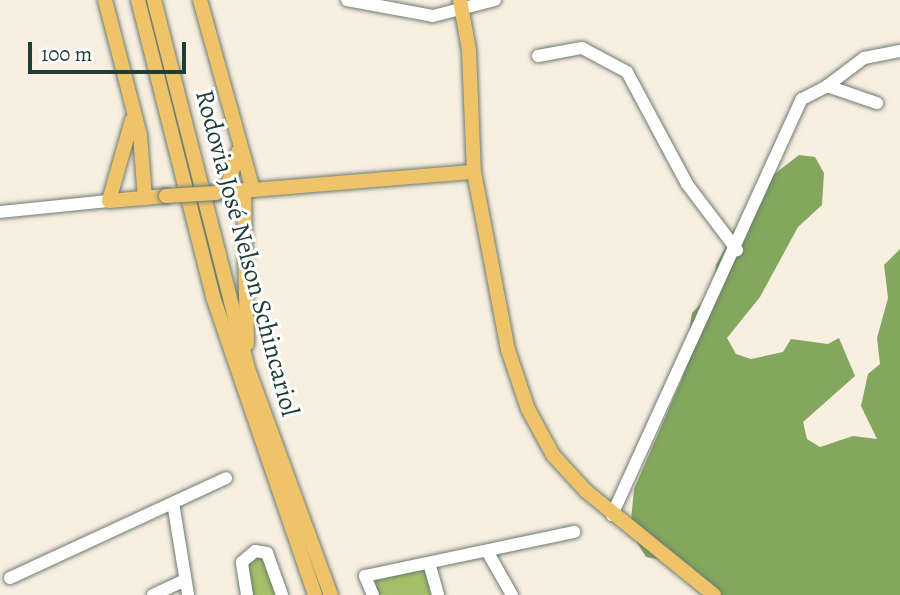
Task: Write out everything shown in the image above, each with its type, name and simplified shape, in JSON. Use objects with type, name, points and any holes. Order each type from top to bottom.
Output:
[{"type":"main road","points":[[105,0],[132,106],[145,198]]},
{"type":"main road","name":"Rodovia José Nelson Schincariol","points":[[138,0],[213,298],[315,595]]},
{"type":"main road","name":"Rodovia José Nelson Schincariol","points":[[154,0],[247,366],[331,595]]},
{"type":"main road","points":[[200,0],[248,190],[247,366]]},
{"type":"main road","points":[[461,6],[474,172],[508,350],[528,409],[553,455],[612,515],[714,595]]},
{"type":"main road","points":[[132,106],[128,150],[109,201],[474,172]]},
{"type":"main road","points":[[221,193],[238,147]]},
{"type":"street","points":[[347,0],[433,16],[461,6],[495,0]]},
{"type":"street","points":[[538,56],[582,48],[627,72],[687,184],[737,250]]},
{"type":"street","points":[[612,515],[737,250],[797,108],[864,58],[900,51]]},
{"type":"street","points":[[827,86],[877,103]]},
{"type":"street","points":[[0,212],[109,201]]},
{"type":"street","points":[[10,578],[226,478]]},
{"type":"street","points":[[173,503],[188,595]]},
{"type":"street","points":[[373,595],[365,576],[574,532]]},
{"type":"street","points":[[247,595],[242,562],[255,551],[267,553],[282,595]]},
{"type":"street","points":[[487,551],[512,595]]},
{"type":"street","points":[[429,564],[438,595]]},
{"type":"street","points":[[153,595],[185,580]]},
{"type":"green space","points":[[799,155],[815,157],[824,173],[822,205],[798,227],[760,297],[727,338],[736,354],[751,359],[783,352],[791,339],[828,344],[839,338],[855,376],[803,422],[807,439],[820,447],[853,436],[877,439],[861,406],[868,374],[880,364],[877,338],[888,298],[884,265],[900,249],[900,595],[710,595],[691,566],[646,557],[630,531],[634,489],[682,379],[692,313],[713,291],[716,265],[759,186]]},
{"type":"green space","points":[[255,556],[264,556],[278,595],[250,595],[244,563]]},
{"type":"green space","points":[[425,569],[431,595],[378,595],[371,581]]}]
